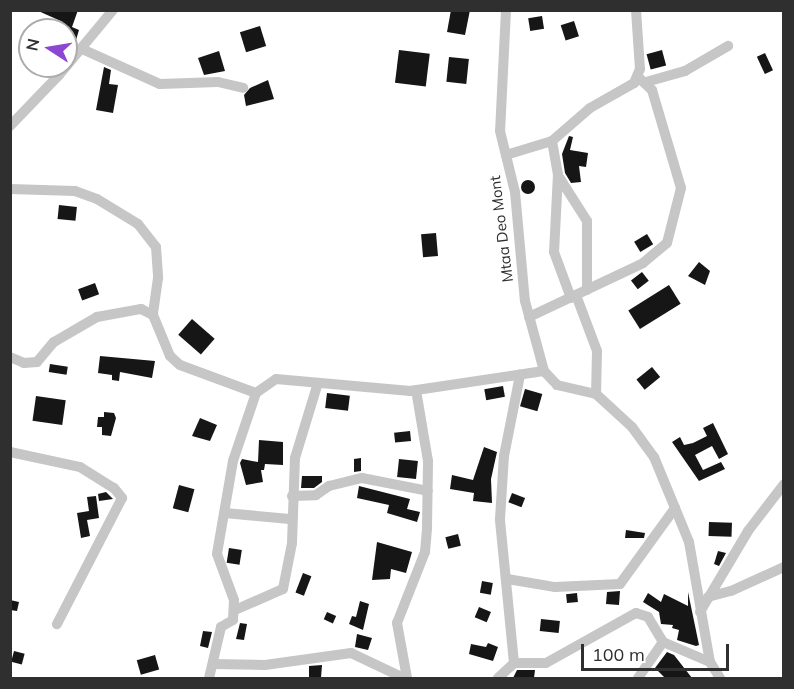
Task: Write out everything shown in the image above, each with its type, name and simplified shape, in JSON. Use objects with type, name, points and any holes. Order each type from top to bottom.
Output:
[{"type":"street","name":"Mtaa Deo Mont","points":[[506,10],[506,58],[500,114],[506,155],[515,192],[529,317],[544,371]]},
{"type":"street","points":[[529,317],[643,262],[667,243],[672,231],[681,188],[652,90],[642,80],[636,10]]},
{"type":"street","points":[[10,126],[82,49],[108,12]]},
{"type":"street","points":[[506,155],[552,141],[590,108],[642,80],[685,70],[728,46]]},
{"type":"street","points":[[82,49],[160,84],[212,82],[243,88]]},
{"type":"street","points":[[552,141],[562,188],[587,220],[587,290]]},
{"type":"street","points":[[558,174],[554,252],[597,351],[596,394]]},
{"type":"street","points":[[10,189],[75,191],[97,199],[138,224],[156,248],[158,278],[153,315],[170,356],[180,365],[256,393]]},
{"type":"street","points":[[10,357],[24,363],[37,362],[54,342],[97,317],[135,309],[153,315]]},
{"type":"street","points":[[209,678],[221,627],[233,621],[235,610],[226,574],[217,559],[240,433],[256,393],[276,379],[383,391],[416,390],[544,371],[557,385],[596,394],[632,427],[654,457],[690,542],[710,662],[720,678]]},
{"type":"street","points":[[514,663],[500,519],[502,481],[520,375]]},
{"type":"street","points":[[235,610],[283,589],[292,543],[291,496],[296,458],[318,383]]},
{"type":"street","points":[[405,678],[397,623],[424,552],[428,491],[428,461],[416,390]]},
{"type":"street","points":[[10,452],[80,467],[114,488],[122,498],[57,624]]},
{"type":"street","points":[[291,496],[316,495],[329,486],[362,478],[428,491]]},
{"type":"street","points":[[700,612],[748,531],[783,484]]},
{"type":"street","points":[[507,579],[555,587],[620,584],[675,508]]},
{"type":"street","points":[[225,513],[290,519]]},
{"type":"street","points":[[708,597],[731,591],[783,567]]},
{"type":"street","points":[[498,678],[514,663],[546,663],[636,613],[648,617],[663,642],[710,662]]},
{"type":"street","points":[[638,678],[663,642]]},
{"type":"street","points":[[213,664],[265,665],[351,653],[405,678]]},
{"type":"building","points":[[36,10],[78,10],[75,18],[54,18]]},
{"type":"building","points":[[451,10],[470,10],[465,35],[447,32]]},
{"type":"building","points":[[542,16],[544,29],[530,31],[528,18]]},
{"type":"building","points":[[574,21],[579,36],[566,41],[561,25]]},
{"type":"building","points":[[260,26],[266,46],[246,52],[240,32]]},
{"type":"building","points":[[399,50],[430,54],[426,87],[395,83]]},
{"type":"building","points":[[662,50],[666,65],[651,70],[647,54]]},
{"type":"building","points":[[219,51],[225,71],[204,75],[198,58]]},
{"type":"building","points":[[765,53],[773,70],[765,74],[757,57]]},
{"type":"building","points":[[449,57],[469,59],[466,84],[446,82]]},
{"type":"building","points":[[104,67],[111,70],[109,84],[118,85],[113,113],[96,110]]},
{"type":"building","points":[[268,80],[274,99],[246,106],[244,95],[250,88]]},
{"type":"building","points":[[569,136],[573,137],[570,150],[588,153],[586,167],[579,166],[581,182],[571,183],[565,173],[562,154]]},
{"type":"building","points":[[525,180],[531,180],[535,187],[531,194],[525,194],[521,190],[521,184]]},
{"type":"building","points":[[59,205],[77,207],[75,221],[58,219]]},
{"type":"building","points":[[436,233],[438,256],[423,257],[421,234]]},
{"type":"building","points":[[647,234],[653,244],[640,252],[634,242]]},
{"type":"building","points":[[699,262],[710,271],[705,285],[688,276]]},
{"type":"building","points":[[642,272],[649,281],[638,289],[631,281]]},
{"type":"building","points":[[95,283],[99,294],[82,300],[78,289]]},
{"type":"building","points":[[669,285],[681,304],[640,329],[628,310]]},
{"type":"building","points":[[192,319],[215,339],[201,355],[178,335]]},
{"type":"building","points":[[100,356],[155,361],[152,378],[120,372],[119,381],[112,380],[112,375],[98,373]]},
{"type":"building","points":[[50,364],[68,367],[67,375],[49,372]]},
{"type":"building","points":[[652,367],[660,377],[645,390],[636,380]]},
{"type":"building","points":[[503,386],[505,397],[486,400],[484,389]]},
{"type":"building","points":[[525,389],[542,394],[537,411],[520,406]]},
{"type":"building","points":[[327,393],[350,396],[348,411],[325,408]]},
{"type":"building","points":[[36,396],[66,400],[62,425],[33,421]]},
{"type":"building","points":[[104,412],[114,413],[116,418],[111,436],[102,435],[102,427],[97,427],[98,417],[104,417]]},
{"type":"building","points":[[200,418],[217,425],[210,441],[192,436]]},
{"type":"building","points":[[713,423],[728,454],[719,459],[712,446],[695,455],[703,470],[721,462],[725,469],[699,481],[672,442],[680,437],[684,445],[693,443],[707,436],[703,428]]},
{"type":"building","points":[[410,431],[411,441],[395,443],[394,433]]},
{"type":"building","points":[[259,440],[283,442],[283,465],[265,464],[264,470],[261,470],[263,482],[246,485],[240,463],[242,459],[258,462]]},
{"type":"building","points":[[484,447],[497,452],[491,479],[492,503],[473,501],[474,493],[450,489],[452,475],[473,480]]},
{"type":"building","points":[[361,458],[361,471],[354,472],[354,459]]},
{"type":"building","points":[[399,459],[418,461],[416,479],[397,477]]},
{"type":"building","points":[[302,476],[322,476],[322,482],[314,488],[301,488]]},
{"type":"building","points":[[179,485],[194,489],[188,512],[173,508]]},
{"type":"building","points":[[359,486],[410,499],[407,509],[420,512],[417,522],[387,513],[389,505],[357,498]]},
{"type":"building","points":[[106,492],[113,499],[99,501],[98,494]]},
{"type":"building","points":[[512,493],[525,498],[521,507],[508,502]]},
{"type":"building","points":[[96,496],[99,518],[87,520],[90,536],[81,538],[77,513],[89,511],[87,497]]},
{"type":"building","points":[[709,522],[732,523],[731,537],[709,536]]},
{"type":"building","points":[[626,530],[645,533],[644,538],[625,538]]},
{"type":"building","points":[[458,534],[461,546],[448,549],[445,537]]},
{"type":"building","points":[[377,542],[412,552],[406,573],[391,569],[390,579],[372,580]]},
{"type":"building","points":[[229,548],[242,550],[239,565],[227,563]]},
{"type":"building","points":[[718,551],[726,553],[719,566],[714,564]]},
{"type":"building","points":[[303,573],[311,576],[304,596],[295,593]]},
{"type":"building","points":[[482,581],[493,583],[491,595],[480,593]]},
{"type":"building","points":[[620,591],[619,605],[606,604],[607,592]]},
{"type":"building","points":[[688,592],[699,645],[696,646],[677,640],[679,630],[672,628],[673,625],[661,624],[659,612],[643,602],[648,593],[661,602],[664,594],[688,606]]},
{"type":"building","points":[[577,593],[578,602],[567,603],[566,594]]},
{"type":"building","points":[[10,600],[19,602],[17,611],[10,610]]},
{"type":"building","points":[[360,601],[369,604],[363,630],[349,624],[352,616],[356,617]]},
{"type":"building","points":[[479,607],[491,612],[487,622],[475,617]]},
{"type":"building","points":[[327,612],[336,616],[333,623],[324,619]]},
{"type":"building","points":[[541,619],[560,621],[559,633],[540,631]]},
{"type":"building","points":[[240,623],[247,624],[244,640],[236,639]]},
{"type":"building","points":[[203,631],[212,632],[208,648],[200,646]]},
{"type":"building","points":[[357,634],[372,638],[368,650],[355,647]]},
{"type":"building","points":[[488,643],[498,647],[493,661],[469,654],[471,644],[486,647]]},
{"type":"building","points":[[14,651],[25,654],[22,664],[11,662]]},
{"type":"building","points":[[667,652],[674,655],[692,678],[665,678],[655,668]]},
{"type":"building","points":[[155,655],[159,669],[141,675],[137,660]]},
{"type":"building","points":[[322,665],[321,678],[309,678],[309,666]]},
{"type":"building","points":[[517,670],[535,670],[534,678],[513,678]]}]
